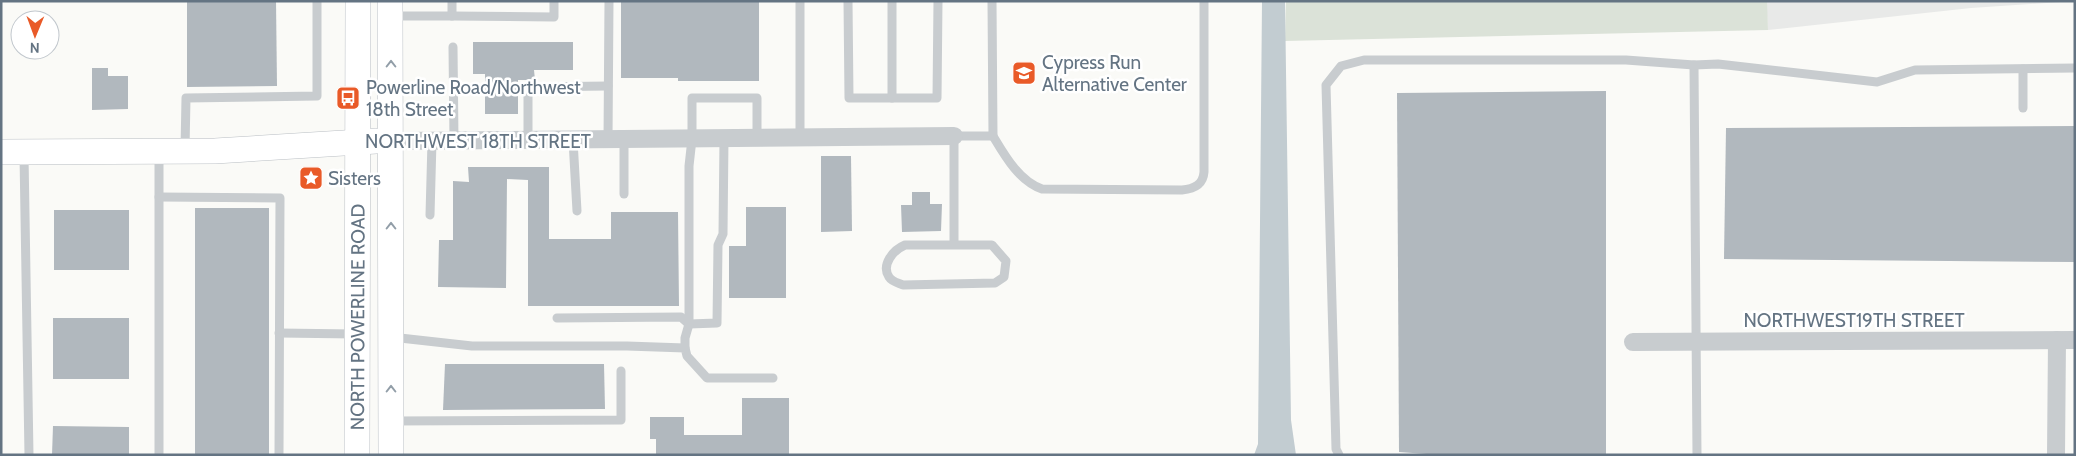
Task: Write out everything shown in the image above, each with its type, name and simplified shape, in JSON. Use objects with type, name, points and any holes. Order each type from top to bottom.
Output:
[{"type":"main road","name":"NORTH POWERLINE ROAD","points":[[357,455],[358,1]]},
{"type":"main road","name":"NORTH POWERLINE ROAD","points":[[390,8],[391,455]]},
{"type":"main road","name":"NORTHWEST 18TH STREET","points":[[13,152],[214,151],[359,141],[391,141]]},
{"type":"street","name":"NORTHWEST 18TH STREET","points":[[391,141],[954,136]]},
{"type":"street","points":[[2056,455],[2057,340]]},
{"type":"street","name":"NORTHWEST19TH STREET","points":[[1633,342],[2075,340]]},
{"type":"lane","points":[[186,151],[186,98],[317,96],[317,1]]},
{"type":"lane","points":[[452,1],[452,16]]},
{"type":"lane","points":[[390,8],[452,16],[554,17],[554,1]]},
{"type":"lane","points":[[609,1],[608,86],[624,194]]},
{"type":"lane","points":[[800,1],[800,137]]},
{"type":"lane","points":[[848,1],[849,98],[937,98],[938,1]]},
{"type":"lane","points":[[892,1],[892,98]]},
{"type":"lane","points":[[992,1],[992,136],[1021,175],[1042,189],[1182,190],[1194,187],[1203,178],[1204,172],[1204,1]]},
{"type":"lane","points":[[453,47],[454,141]]},
{"type":"lane","points":[[1339,455],[1336,450],[1326,85],[1341,66],[1364,60],[1626,60],[1694,65],[1718,64],[1877,82],[1915,70],[2075,68]]},
{"type":"lane","points":[[1694,65],[1697,455]]},
{"type":"lane","points":[[2023,69],[2023,108]]},
{"type":"lane","points":[[528,141],[528,87],[608,86]]},
{"type":"lane","points":[[757,138],[756,98],[692,98],[689,324],[685,338],[685,348],[687,356],[707,378],[773,378]]},
{"type":"lane","points":[[954,245],[954,136],[992,136]]},
{"type":"lane","points":[[557,318],[681,317],[689,324],[717,323],[718,245],[722,234],[724,138]]},
{"type":"lane","points":[[573,140],[577,211]]},
{"type":"lane","points":[[430,215],[432,141]]},
{"type":"lane","points":[[13,152],[29,455]]},
{"type":"lane","points":[[159,152],[159,455]]},
{"type":"lane","points":[[159,197],[280,198],[279,455]]},
{"type":"lane","points":[[905,245],[954,245],[992,246],[1006,261],[1004,277],[995,284],[904,285],[893,281],[889,277],[887,271],[889,258],[898,248],[905,245]]},
{"type":"lane","points":[[279,333],[358,334]]},
{"type":"lane","points":[[391,337],[472,346],[685,348]]},
{"type":"lane","points":[[391,422],[621,420],[621,371]]},
{"type":"shaded area","points":[[1262,1],[1285,1],[1291,420],[1296,455],[1254,455],[1258,444]]},
{"type":"shaded area","points":[[1286,1],[1767,1],[1768,30],[1285,41]]},
{"type":"shaded area","points":[[1766,1],[2075,1],[1971,8],[1768,30]]},
{"type":"building","points":[[187,1],[276,1],[277,86],[187,87]]},
{"type":"building","points":[[621,1],[759,1],[759,81],[678,81],[678,78],[621,78]]},
{"type":"building","points":[[473,42],[573,42],[573,70],[534,70],[535,80],[518,80],[518,114],[485,114],[485,74],[473,74]]},
{"type":"building","points":[[92,68],[108,68],[108,76],[128,76],[128,109],[92,110]]},
{"type":"building","points":[[1606,91],[1606,455],[1440,455],[1399,452],[1397,93]]},
{"type":"building","points":[[2075,126],[2075,262],[1724,259],[1726,128]]},
{"type":"building","points":[[821,156],[851,156],[852,231],[821,232]]},
{"type":"building","points":[[468,167],[549,167],[549,239],[611,239],[611,212],[678,212],[679,306],[528,306],[528,180],[507,179],[506,288],[438,287],[439,240],[453,240],[453,181],[469,182]]},
{"type":"building","points":[[912,192],[930,192],[930,204],[942,204],[941,231],[902,232],[901,205],[912,205]]},
{"type":"building","points":[[746,207],[786,207],[786,298],[729,298],[729,246],[746,246]]},
{"type":"building","points":[[195,208],[269,208],[269,455],[195,455]]},
{"type":"building","points":[[54,210],[129,210],[129,270],[54,270]]},
{"type":"building","points":[[53,318],[129,318],[129,379],[53,379]]},
{"type":"building","points":[[445,364],[604,364],[605,409],[443,410]]},
{"type":"building","points":[[742,398],[789,398],[789,455],[656,455],[656,439],[650,439],[650,417],[684,417],[684,435],[742,435]]},
{"type":"building","points":[[53,426],[129,427],[129,455],[52,455]]},
{"type":"place","name":"Cypress Run Alternative Center","points":[[1024,73]]},
{"type":"place","name":"Powerline Road/Northwest 18th Street","points":[[348,98]]},
{"type":"place","name":"Sisters","points":[[311,178]]}]
